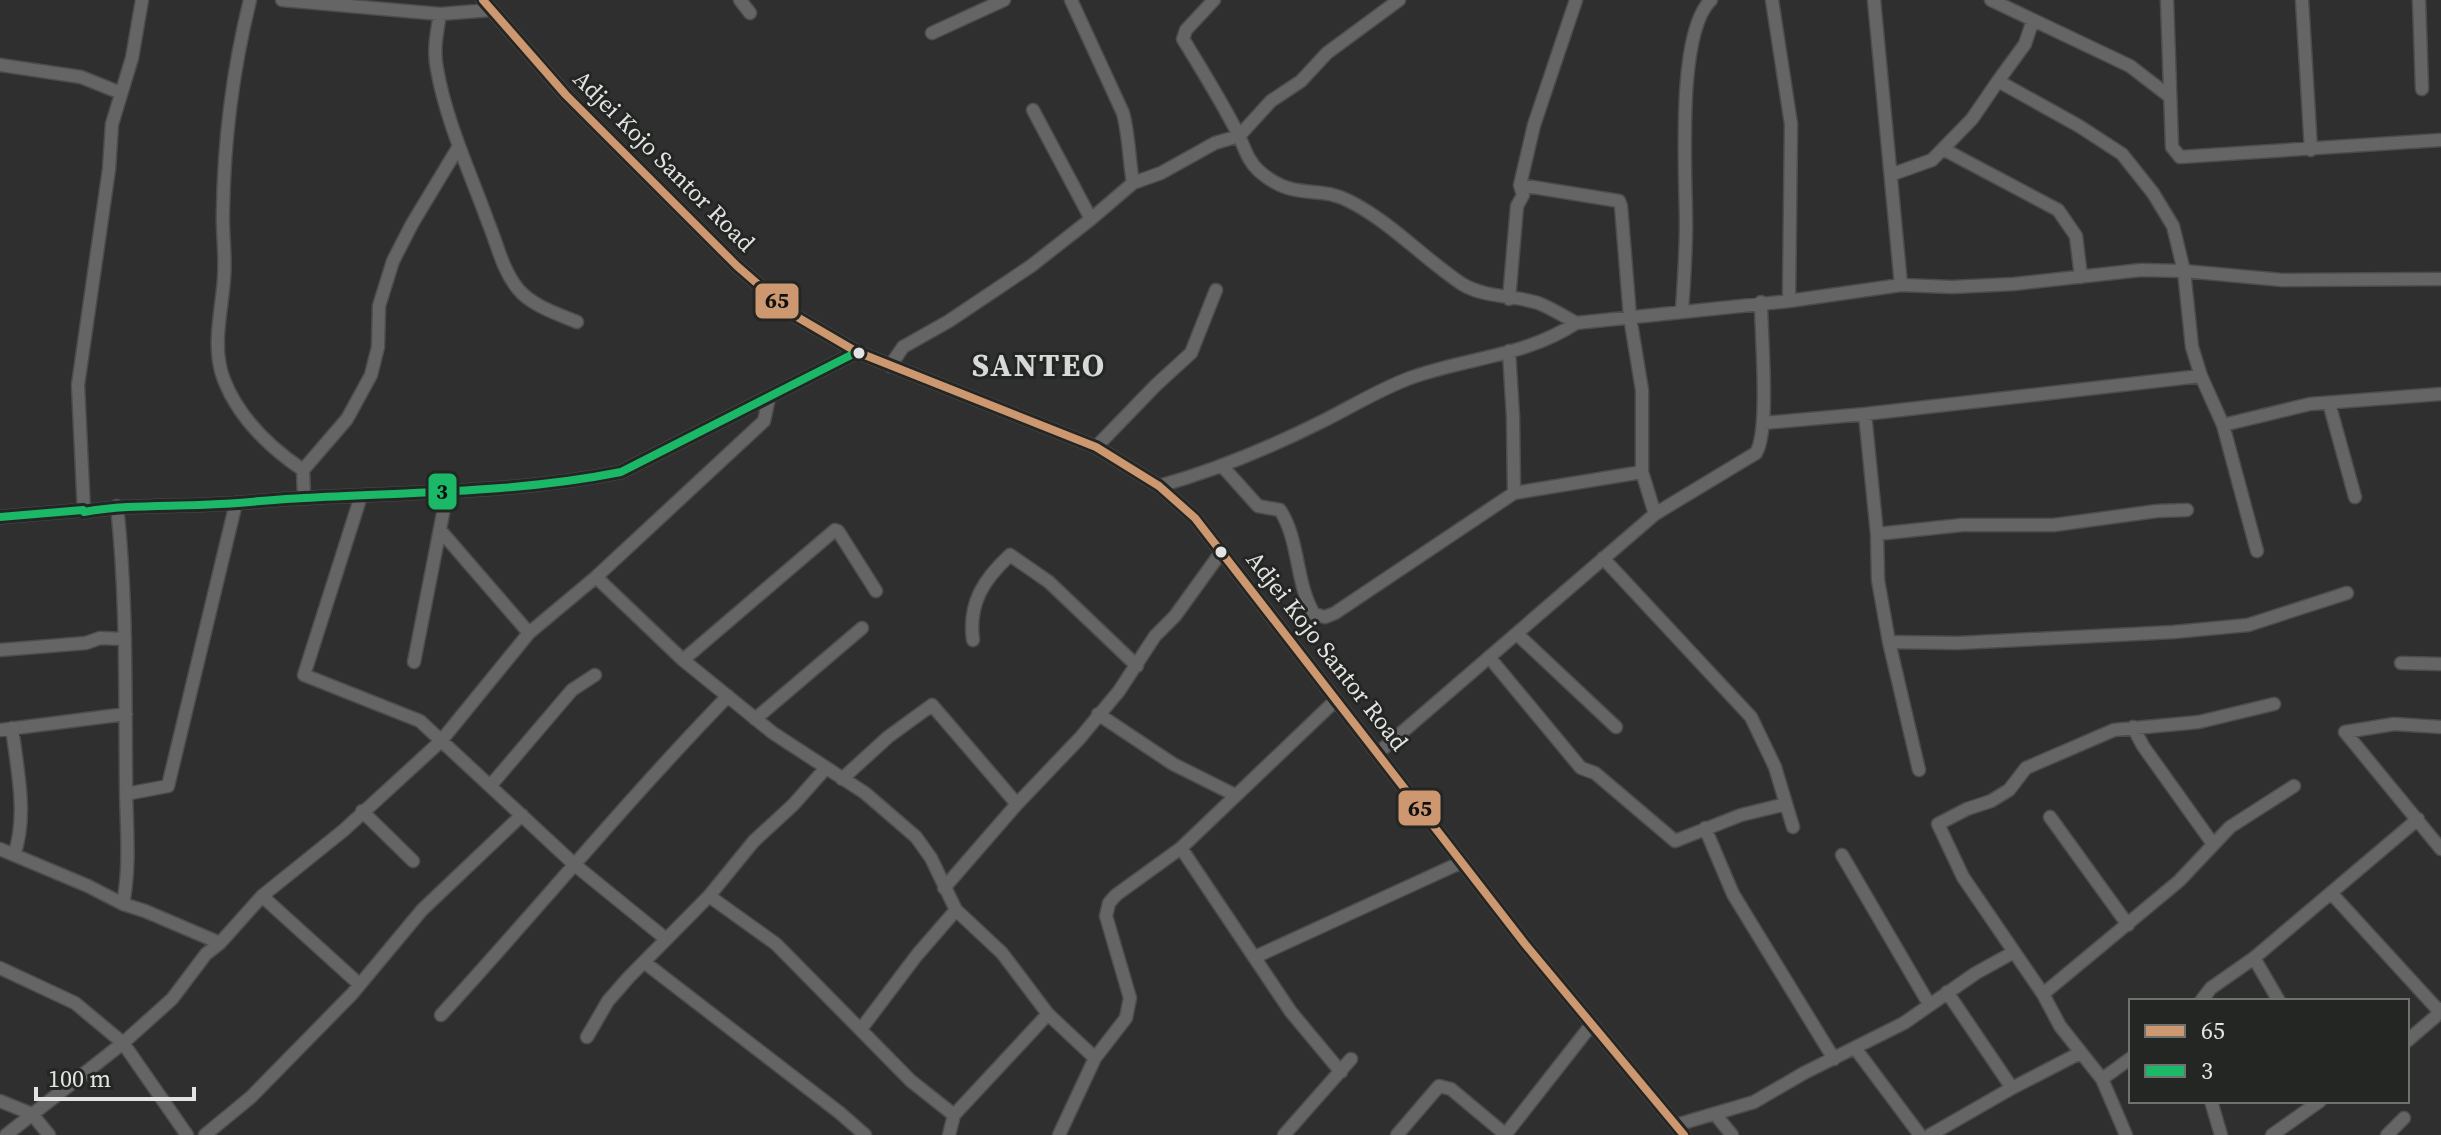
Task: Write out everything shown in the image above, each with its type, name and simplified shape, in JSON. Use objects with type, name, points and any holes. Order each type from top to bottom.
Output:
[{"type":"street","points":[[84,512],[78,385],[109,169],[112,124],[132,58],[142,0]]},
{"type":"street","points":[[250,0],[233,75],[229,114],[218,358],[224,381],[247,423],[303,470]]},
{"type":"street","points":[[282,0],[440,14],[487,5]]},
{"type":"street","points":[[740,0],[750,13]]},
{"type":"street","points":[[932,33],[1004,0]]},
{"type":"street","points":[[1071,0],[1123,113],[1133,183]]},
{"type":"street","points":[[1214,0],[1186,30],[1183,39],[1239,136],[1247,156],[1258,170],[1278,185],[1294,191],[1347,199],[1464,285],[1509,299],[1536,302],[1576,323]]},
{"type":"street","points":[[890,366],[903,347],[949,321],[1019,274],[1133,183],[1161,173],[1215,143],[1239,136],[1271,101],[1301,81],[1327,53],[1399,0]]},
{"type":"street","points":[[1509,299],[1517,206],[1523,195],[1520,185],[1534,125],[1576,0]]},
{"type":"street","points":[[1682,310],[1686,235],[1684,109],[1695,27],[1711,0]]},
{"type":"street","points":[[1772,0],[1791,124],[1789,301]]},
{"type":"street","points":[[1874,0],[1893,174],[1901,285]]},
{"type":"street","points":[[1991,0],[2130,66],[2169,96]]},
{"type":"street","points":[[2167,0],[2172,147],[2180,157],[2441,140]]},
{"type":"street","points":[[2302,0],[2311,150]]},
{"type":"street","points":[[2419,0],[2422,89]]},
{"type":"street","name":"Adjei Kojo Santor Road","points":[[487,5],[566,95],[737,266],[792,314],[857,352],[1096,447],[1159,486],[1195,518],[1525,944],[1680,1130]]},
{"type":"street","points":[[440,14],[435,43],[437,69],[459,146],[499,257],[520,291],[545,309],[577,322]]},
{"type":"street","points":[[1893,174],[1932,160],[1972,119],[2025,44],[2033,20]]},
{"type":"street","points":[[0,65],[81,77],[121,93]]},
{"type":"street","points":[[1998,81],[2122,154],[2153,193],[2173,226],[2184,271],[2190,335],[2201,376],[2223,425],[2257,551]]},
{"type":"street","points":[[1033,110],[1091,219]]},
{"type":"street","points":[[304,498],[303,470],[347,419],[371,375],[378,347],[379,306],[393,261],[459,146]]},
{"type":"street","points":[[1943,149],[2058,210],[2076,236],[2081,277]]},
{"type":"street","points":[[1520,185],[1619,201],[1630,317],[1642,390],[1642,472],[1655,514]]},
{"type":"street","points":[[1159,486],[1223,467],[1406,379],[1509,351],[1560,334],[1576,323],[1789,301],[1901,285],[1952,287],[2141,270],[2282,280],[2441,279]]},
{"type":"street","points":[[1096,447],[1191,353],[1216,290]]},
{"type":"street","points":[[1378,753],[1655,514],[1756,453],[1761,445],[1763,423],[1761,302]]},
{"type":"street","points":[[1509,351],[1514,493]]},
{"type":"street","points":[[0,517],[84,512],[117,506],[447,493],[582,480],[621,472],[857,352]]},
{"type":"street","points":[[1763,423],[2201,376]]},
{"type":"street","points":[[2223,425],[2310,404],[2441,394]]},
{"type":"street","points":[[6,1135],[123,1043],[172,999],[206,954],[220,943],[262,896],[296,871],[441,741],[529,633],[596,577],[764,421],[769,398]]},
{"type":"street","points":[[2329,403],[2355,497]]},
{"type":"street","points":[[1865,414],[1877,534],[1878,580],[1919,770]]},
{"type":"street","points":[[1223,467],[1258,506],[1280,510],[1289,524],[1306,602],[1314,614],[1325,617],[1514,493],[1642,472]]},
{"type":"street","points":[[414,662],[447,493]]},
{"type":"street","points":[[361,496],[304,675],[420,721],[575,865],[666,939]]},
{"type":"street","points":[[126,794],[168,786],[236,503]]},
{"type":"street","points":[[117,506],[125,639],[129,859],[123,904]]},
{"type":"street","points":[[1877,534],[1962,525],[2054,525],[2187,510]]},
{"type":"street","points":[[440,530],[529,633]]},
{"type":"street","points":[[683,660],[835,530],[876,591]]},
{"type":"street","points":[[944,888],[1080,738],[1222,551]]},
{"type":"street","points":[[973,640],[973,605],[983,584],[1010,555],[1049,582],[1137,666]]},
{"type":"street","points":[[1603,558],[1751,717],[1775,767],[1793,827]]},
{"type":"street","points":[[596,577],[683,660],[755,719],[825,769],[865,793],[916,837],[931,858],[956,910],[1002,953],[1048,1014],[1095,1058]]},
{"type":"street","points":[[1889,642],[1958,643],[2174,632],[2248,625],[2347,593]]},
{"type":"street","points":[[755,719],[862,628]]},
{"type":"street","points":[[1517,634],[1616,727]]},
{"type":"street","points":[[0,650],[86,643],[100,638],[125,639]]},
{"type":"street","points":[[1489,657],[1581,768],[1595,773],[1675,841],[1705,828],[1786,804]]},
{"type":"street","points":[[2401,663],[2441,664]]},
{"type":"street","points":[[491,785],[572,690],[595,675]]},
{"type":"street","points":[[441,1015],[658,768],[728,696]]},
{"type":"street","points":[[1059,1135],[1095,1058],[1129,1011],[1130,998],[1106,916],[1109,903],[1181,848],[1336,700]]},
{"type":"street","points":[[2126,1135],[2102,1079],[2060,1026],[2043,994],[1963,877],[1938,824],[2009,790],[2026,768],[2114,730],[2199,722],[2274,704]]},
{"type":"street","points":[[842,779],[888,737],[932,705],[1017,804]]},
{"type":"street","points":[[14,855],[19,841],[19,788],[6,729],[126,714]]},
{"type":"street","points":[[1098,714],[1173,764],[1235,795]]},
{"type":"street","points":[[2441,727],[2394,724],[2345,732],[2441,849]]},
{"type":"street","points":[[2133,727],[2143,746],[2213,844]]},
{"type":"street","points":[[587,1037],[608,1001],[709,896],[754,841],[793,805],[825,769]]},
{"type":"street","points":[[2043,994],[2179,881],[2230,827],[2294,786]]},
{"type":"street","points":[[362,811],[413,861]]},
{"type":"street","points":[[205,1135],[251,1097],[359,984],[422,910],[522,815]]},
{"type":"street","points":[[2050,817],[2128,925]]},
{"type":"street","points":[[2203,999],[2211,988],[2254,958],[2418,819]]},
{"type":"street","points":[[1705,828],[1733,894],[1834,1059]]},
{"type":"street","points":[[1181,848],[1291,1012],[1341,1072]]},
{"type":"street","points":[[0,849],[220,943]]},
{"type":"street","points":[[1842,855],[1929,1004]]},
{"type":"street","points":[[1255,957],[1462,862]]},
{"type":"street","points":[[2332,894],[2440,1010],[2409,1039]]},
{"type":"street","points":[[262,896],[359,984]]},
{"type":"street","points":[[709,896],[776,944],[911,1081],[954,1115]]},
{"type":"street","points":[[861,1029],[917,955],[956,910]]},
{"type":"street","points":[[1680,1130],[1715,1114],[1754,1102],[1904,1023],[1947,992],[2014,952]]},
{"type":"street","points":[[2254,958],[2278,999]]},
{"type":"street","points":[[644,962],[865,1135]]},
{"type":"street","points":[[0,968],[75,1003],[123,1043],[187,1135]]},
{"type":"street","points":[[1947,992],[2012,1088]]},
{"type":"street","points":[[949,1135],[954,1115],[1048,1014]]},
{"type":"street","points":[[1397,1135],[1439,1086],[1451,1089],[1505,1135],[1592,1024]]},
{"type":"street","points":[[1855,1048],[1920,1135]]},
{"type":"street","points":[[1930,1135],[2080,1053]]},
{"type":"street","points":[[1284,1135],[1351,1059]]},
{"type":"street","points":[[2102,1079],[2129,1059]]},
{"type":"street","points":[[0,1101],[32,1114],[49,1135]]},
{"type":"street","points":[[2212,1103],[2221,1135]]},
{"type":"street","points":[[2272,1135],[2317,1103]]},
{"type":"street","points":[[1715,1114],[1732,1135]]},
{"type":"street","points":[[2387,1135],[2404,1118]]},
{"type":"transit line","name":"65","points":[[483,0],[566,95],[737,266],[792,314],[857,352],[1096,447],[1159,486],[1195,518],[1525,944],[1684,1135]]},
{"type":"transit line","name":"3","points":[[0,517],[503,488],[621,472],[857,352]]},
{"type":"district","name":"SANTEO","points":[[1039,365]]}]
